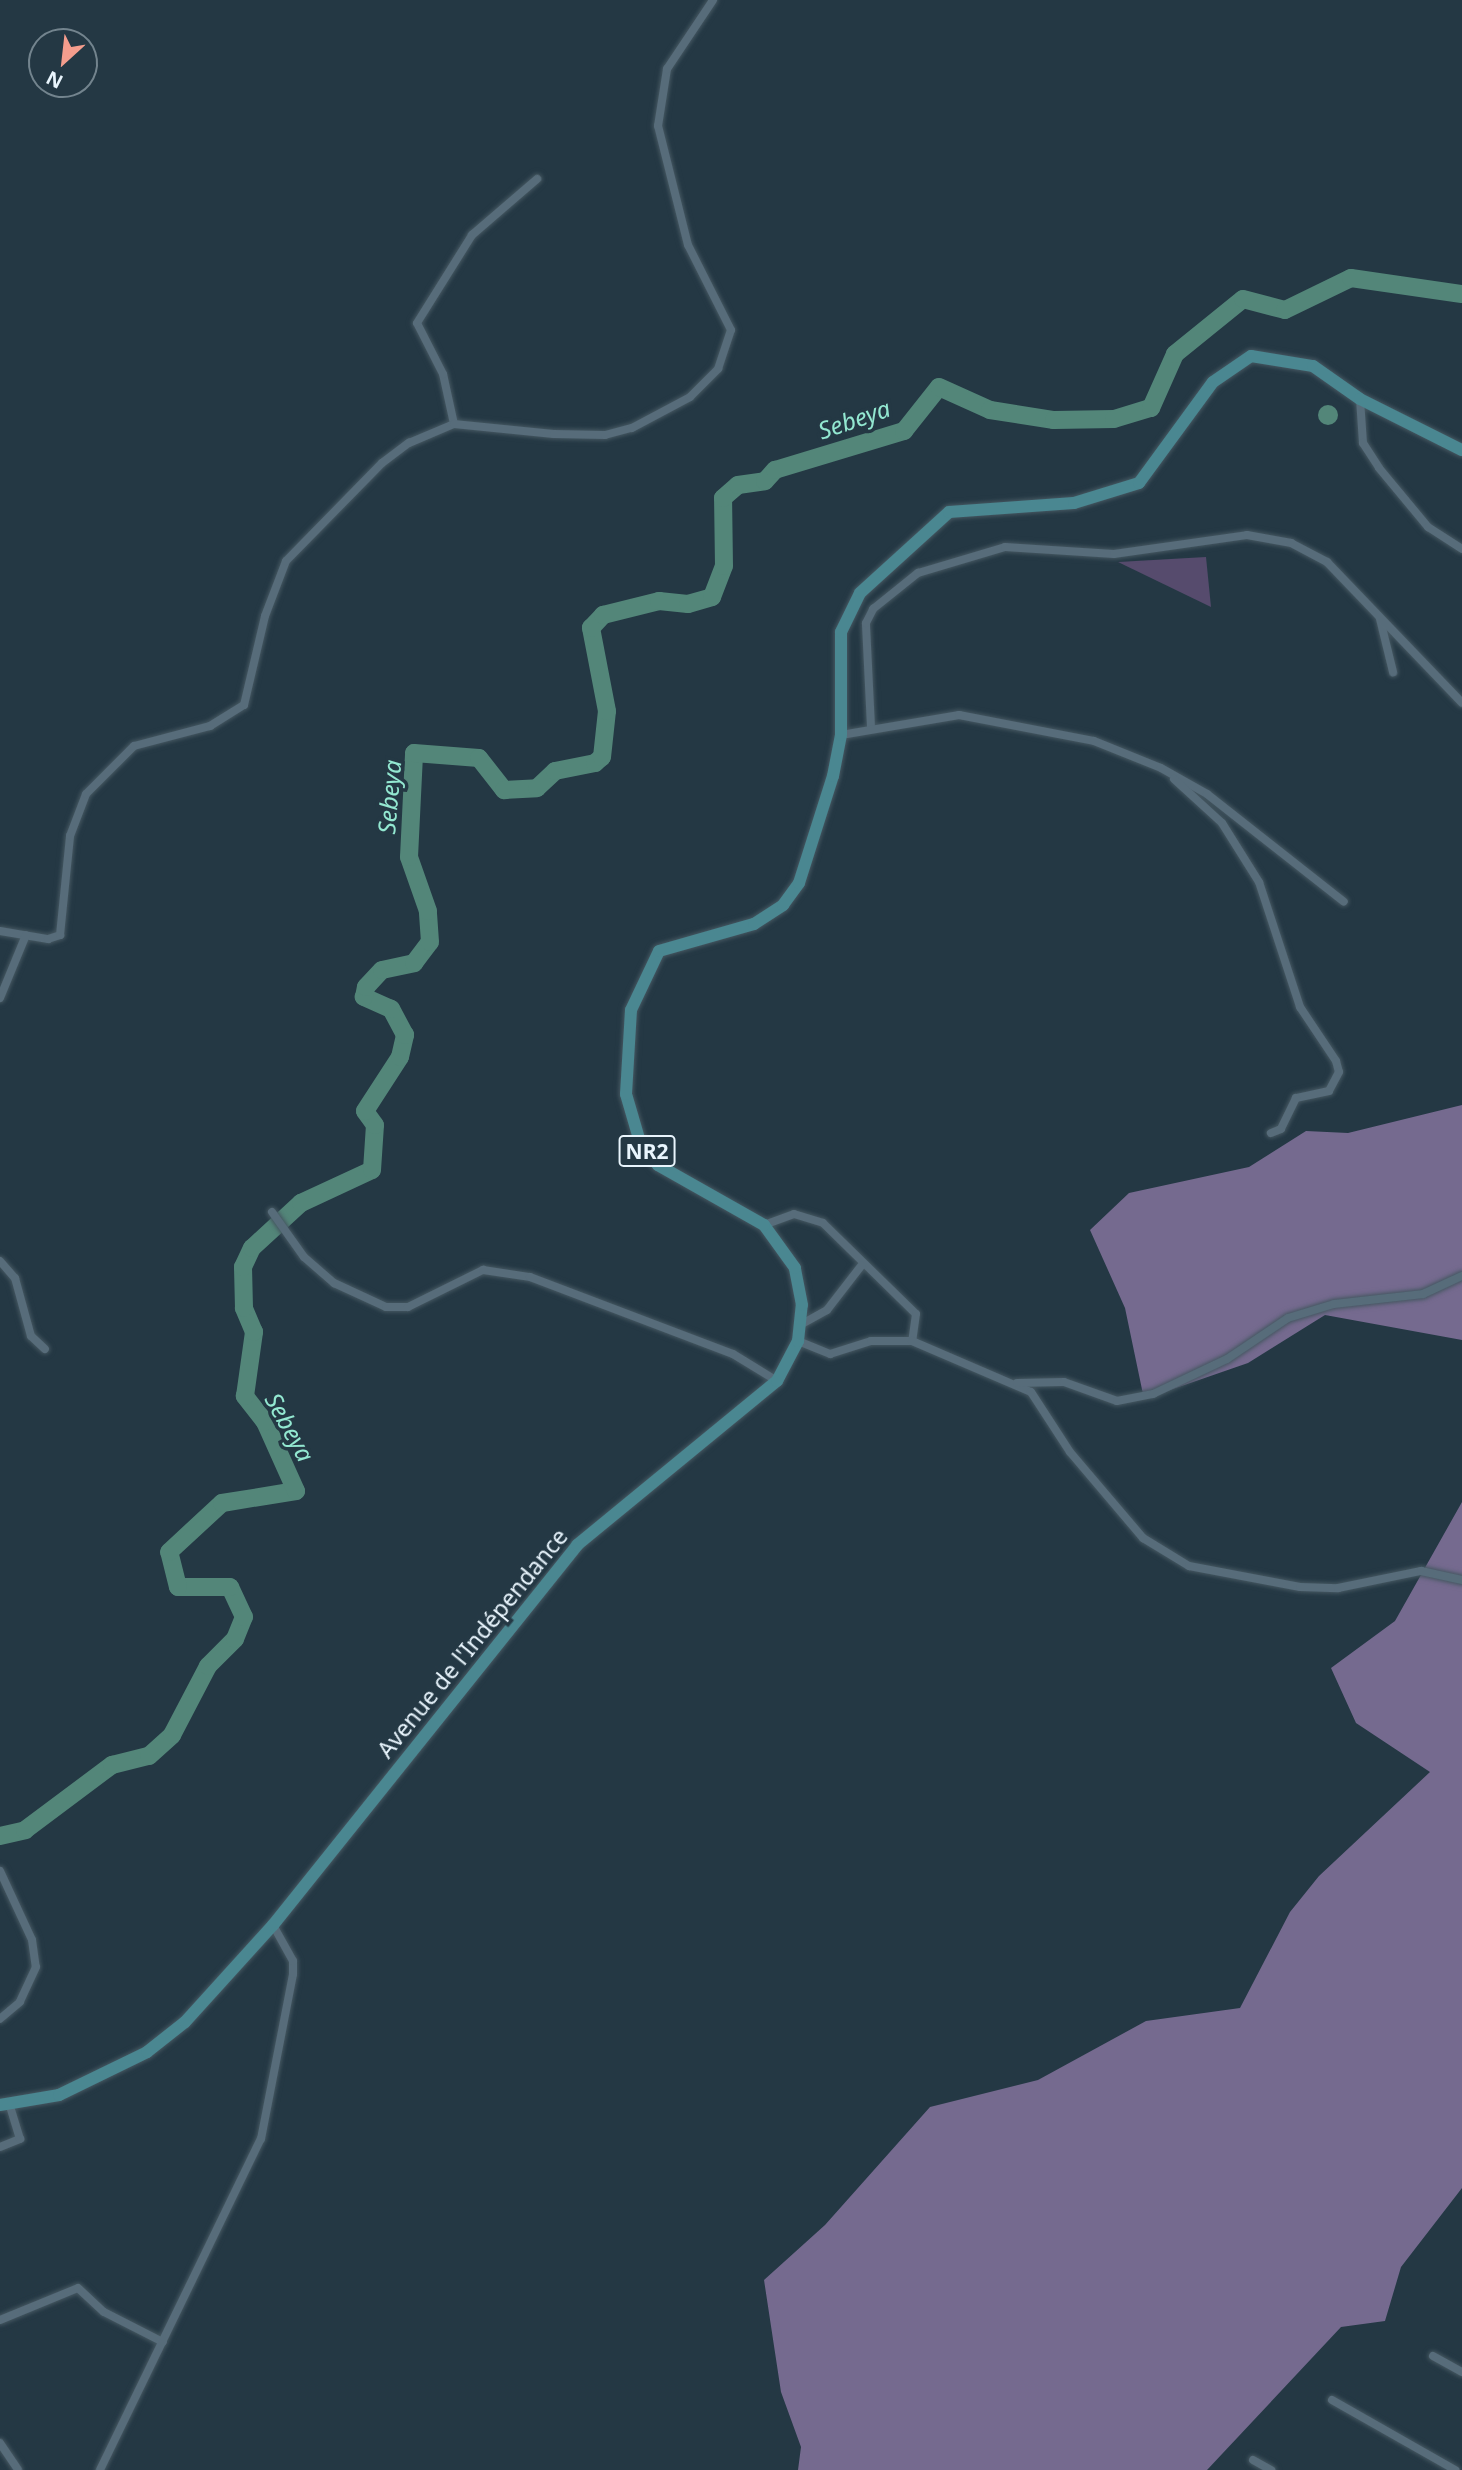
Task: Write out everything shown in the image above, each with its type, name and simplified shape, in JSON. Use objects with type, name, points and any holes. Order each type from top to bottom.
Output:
[{"type":"highway","name":"Avenue de l'Indépendance","points":[[5,2105],[60,2095],[147,2052],[185,2022],[273,1925],[577,1545],[777,1381],[799,1341],[794,1268],[764,1225],[658,1165],[640,1142],[626,1094],[631,1010],[659,951],[754,924],[783,905],[807,863],[841,735],[841,632],[847,612],[898,554],[949,513],[1074,503],[1139,483],[1213,382],[1251,356],[1272,354],[1313,366],[1360,399],[1462,450]]},
{"type":"street","points":[[0,931],[48,939],[64,926],[70,836],[79,806],[102,774],[134,746],[210,726],[244,705],[268,606],[286,562],[382,463],[453,424],[605,435],[661,415],[718,369],[731,330],[688,245],[658,126],[667,69],[713,0]]},
{"type":"street","points":[[453,424],[443,374],[417,323],[472,235],[537,179]]},
{"type":"street","points":[[1360,399],[1363,443],[1379,468],[1428,527],[1462,549]]},
{"type":"street","points":[[871,727],[864,635],[873,609],[918,573],[1005,547],[1114,554],[1247,535],[1270,538],[1327,562],[1462,703]]},
{"type":"street","points":[[1379,616],[1394,672]]},
{"type":"street","points":[[841,735],[935,716],[998,719],[1094,741],[1161,768],[1271,839],[1344,902]]},
{"type":"street","points":[[1161,768],[1237,845],[1280,932],[1300,1007],[1336,1061],[1339,1072],[1328,1091],[1296,1098],[1281,1129],[1271,1133]]},
{"type":"street","points":[[0,998],[26,935]]},
{"type":"street","points":[[275,1215],[285,1225],[304,1257],[334,1283],[386,1307],[408,1307],[483,1270],[530,1277],[733,1354],[777,1381]]},
{"type":"street","points":[[764,1225],[809,1215],[915,1314],[912,1341]]},
{"type":"street","points":[[0,1261],[15,1278],[31,1336],[45,1349]]},
{"type":"street","points":[[800,1325],[827,1310],[861,1266]]},
{"type":"street","points":[[1014,1383],[1064,1382],[1117,1401],[1153,1394],[1227,1359],[1288,1318],[1334,1304],[1423,1294],[1462,1276]]},
{"type":"street","points":[[799,1341],[830,1354],[871,1341],[912,1341],[1014,1383],[1042,1404],[1070,1452],[1143,1538],[1189,1566],[1300,1587],[1338,1588],[1420,1571],[1462,1580]]},
{"type":"street","points":[[0,1871],[32,1940],[36,1967],[19,2002],[0,2019]]},
{"type":"street","points":[[100,2470],[163,2342],[268,2115],[293,1974],[293,1961],[273,1925]]},
{"type":"street","points":[[0,2147],[20,2139],[5,2105]]},
{"type":"street","points":[[0,2320],[78,2288],[104,2312],[163,2342]]},
{"type":"street","points":[[1433,2356],[1462,2372]]},
{"type":"street","points":[[1332,2400],[1455,2470]]},
{"type":"street","points":[[0,2443],[18,2470]]},
{"type":"street","points":[[1253,2460],[1271,2470]]},
{"type":"shaded area","points":[[1328,405],[1335,408],[1338,415],[1335,422],[1328,425],[1321,422],[1318,415],[1321,408]]},
{"type":"shaded area","points":[[1206,557],[1211,607],[1118,562]]},
{"type":"shaded area","points":[[1462,1105],[1462,1340],[1325,1315],[1248,1363],[1144,1399],[1125,1308],[1090,1230],[1129,1193],[1249,1167],[1306,1131],[1348,1133]]},
{"type":"shaded area","points":[[1462,1502],[1462,2188],[1401,2267],[1385,2321],[1341,2327],[1207,2470],[798,2470],[801,2447],[781,2392],[764,2280],[825,2225],[930,2107],[1038,2080],[1146,2021],[1240,2008],[1290,1912],[1319,1876],[1430,1772],[1356,1723],[1331,1668],[1395,1621]]},
{"type":"waterway","name":"Sebeya","points":[[0,1836],[25,1830],[112,1765],[149,1756],[172,1735],[208,1666],[235,1639],[244,1617],[230,1587],[178,1587],[169,1552],[222,1503],[296,1491],[265,1422],[245,1396],[254,1332],[244,1308],[243,1267],[252,1248],[301,1203],[372,1170],[375,1125],[365,1111],[400,1057],[405,1035],[391,1009],[364,997],[366,987],[382,970],[414,963],[430,942],[428,911],[409,857],[414,753],[479,758],[504,790],[537,788],[555,771],[595,763],[602,757],[607,711],[591,628],[603,615],[659,601],[688,604],[712,597],[724,566],[723,498],[738,485],[765,481],[775,470],[904,431],[939,387],[990,410],[1054,420],[1114,419],[1151,408],[1175,354],[1243,299],[1285,310],[1351,278],[1462,294]]}]
